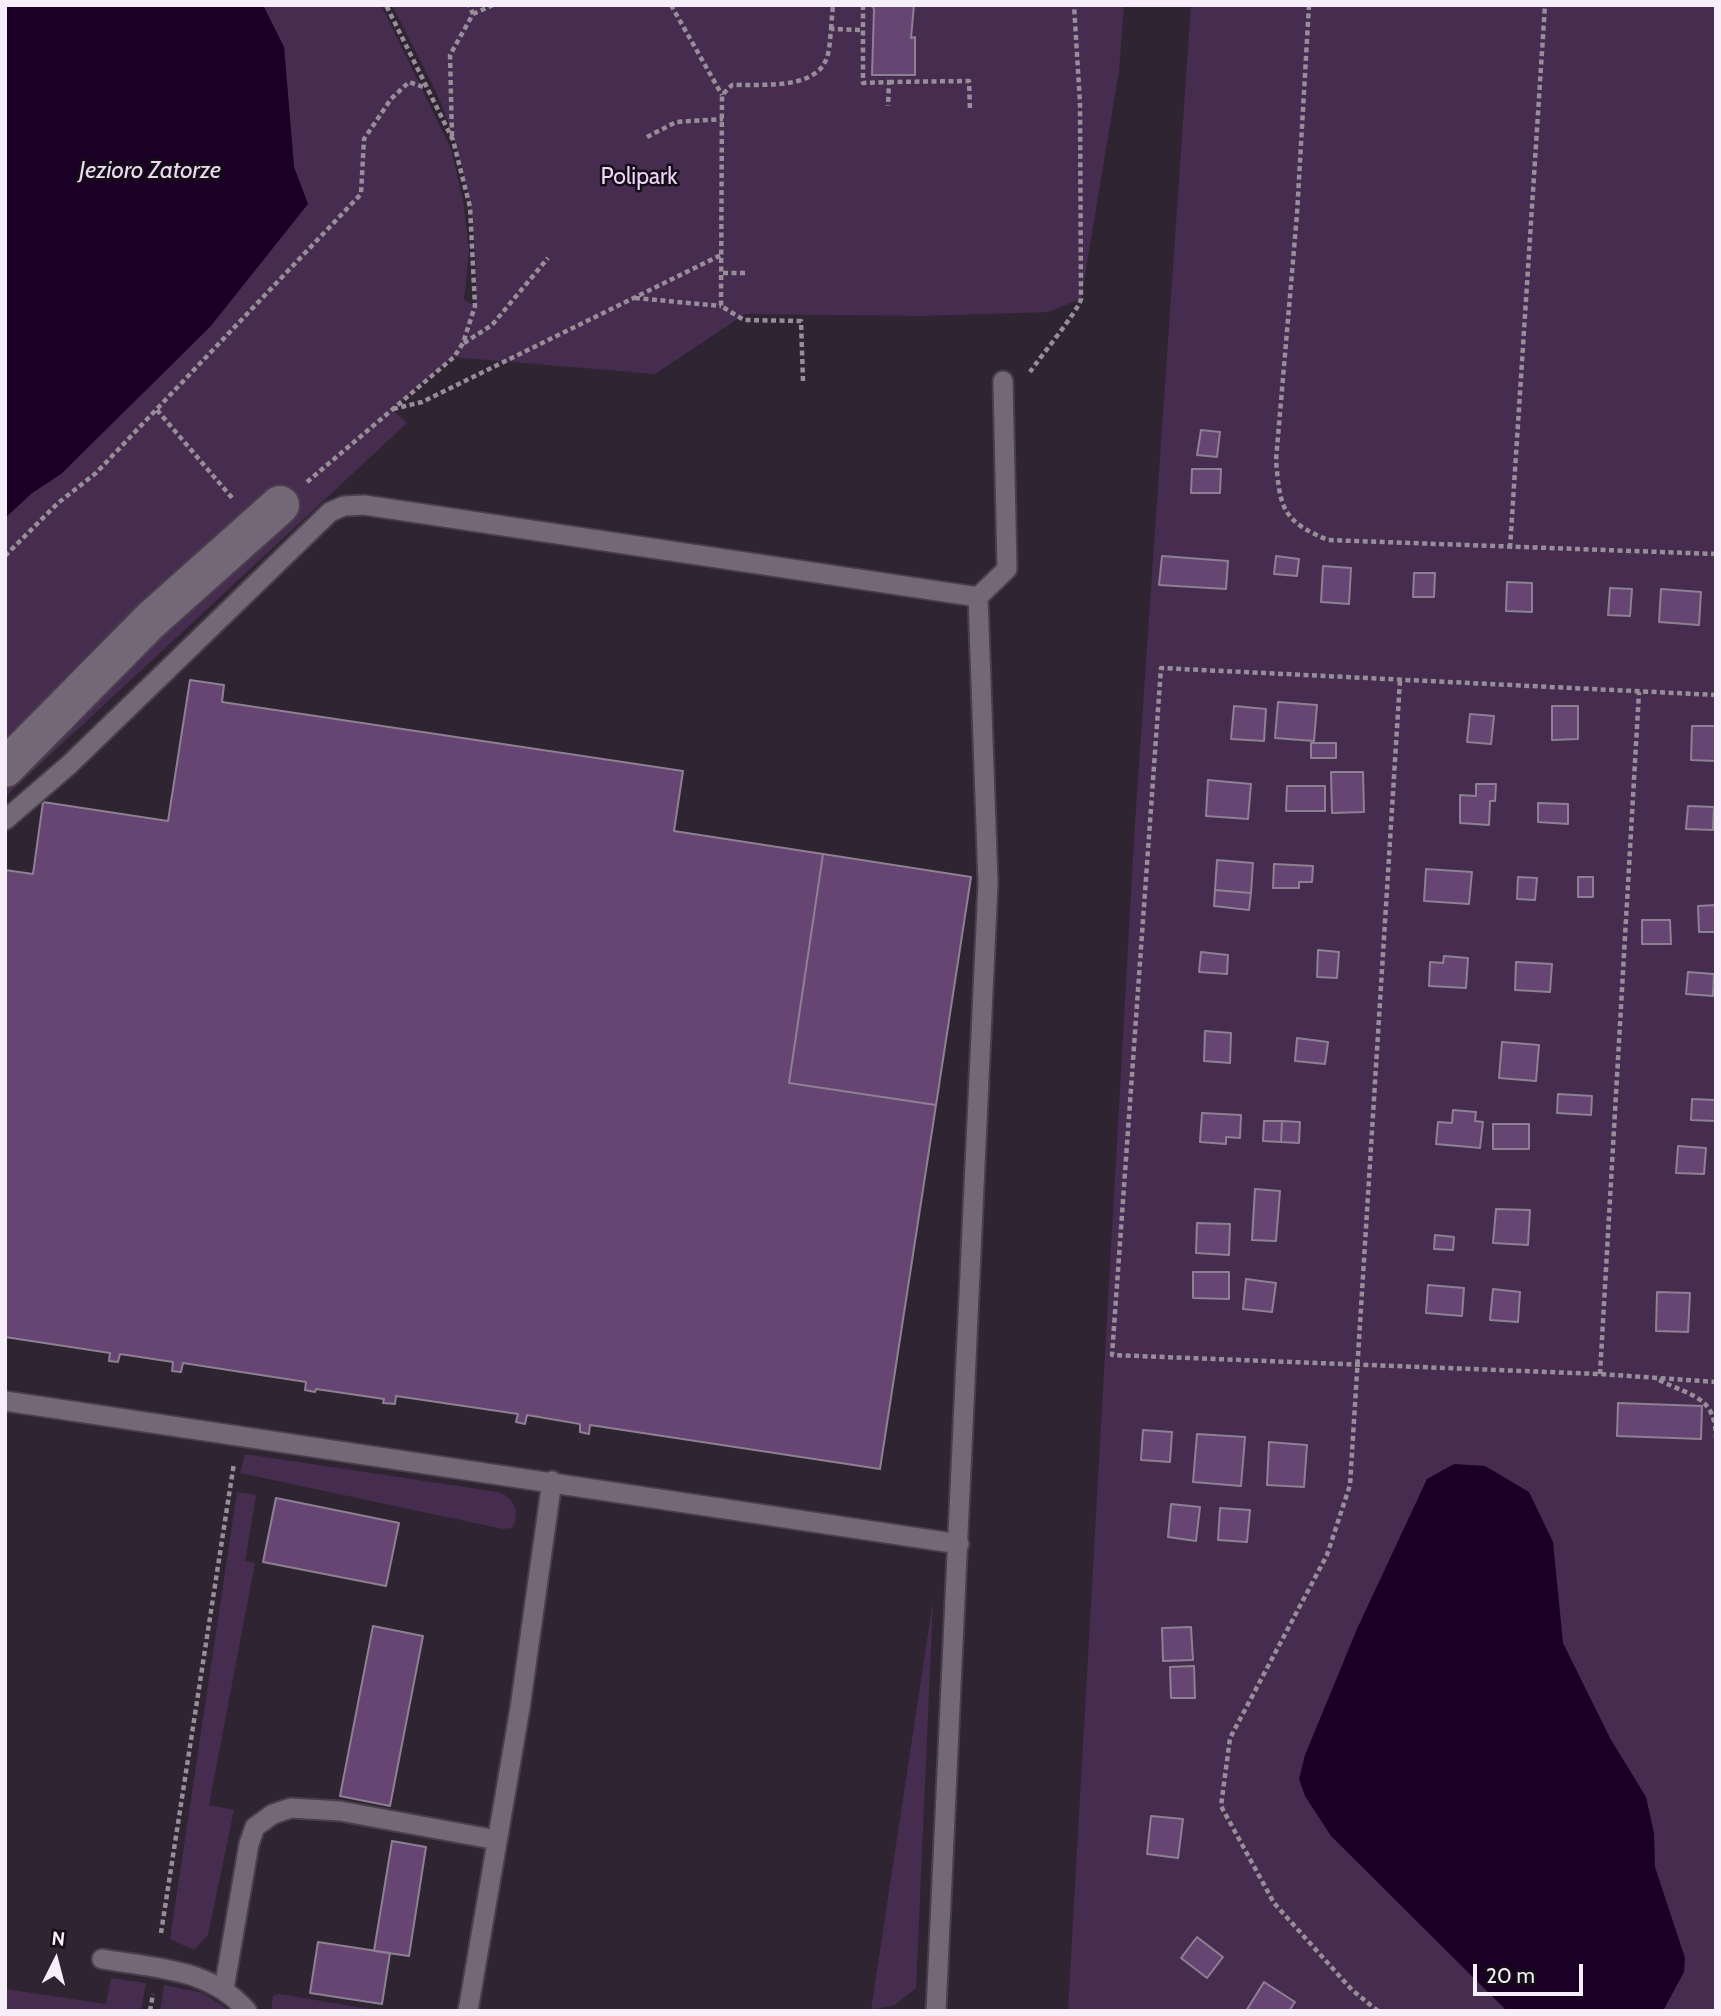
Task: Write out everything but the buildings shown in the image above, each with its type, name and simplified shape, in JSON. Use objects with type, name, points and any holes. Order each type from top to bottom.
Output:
[{"type":"street","points":[[5,768],[151,620],[280,505]]},
{"type":"lane","points":[[936,2011],[988,883],[978,597],[1007,569],[1003,381]]},
{"type":"lane","points":[[5,820],[70,764],[330,512],[344,506],[364,505],[978,597]]},
{"type":"lane","points":[[5,1401],[959,1544]]},
{"type":"lane","points":[[468,2011],[552,1481]]},
{"type":"lane","points":[[229,1992],[249,1844],[254,1827],[273,1814],[290,1808],[340,1811],[497,1840]]},
{"type":"lane","points":[[102,1959],[188,1973],[229,1992],[247,2011]]},
{"type":"path","points":[[386,5],[453,140]]},
{"type":"path","points":[[469,5],[473,15]]},
{"type":"path","points":[[280,505],[454,357],[463,343],[475,306],[474,249],[470,207],[453,140],[450,55],[473,15],[493,5]]},
{"type":"path","points":[[671,5],[722,95],[721,306]]},
{"type":"path","points":[[722,95],[732,85],[796,81],[813,75],[825,62],[833,5]]},
{"type":"path","points":[[863,5],[863,83],[969,81],[970,110]]},
{"type":"path","points":[[1003,381],[1026,378],[1062,327],[1080,308],[1080,103],[1074,5]]},
{"type":"path","points":[[1309,5],[1297,214],[1276,460],[1279,497],[1287,517],[1304,530],[1328,540],[1716,554]]},
{"type":"path","points":[[1510,548],[1545,5]]},
{"type":"path","points":[[831,29],[863,30]]},
{"type":"path","points":[[5,556],[58,503],[96,473],[361,194],[364,139],[391,99],[409,82],[426,88]]},
{"type":"path","points":[[888,106],[889,82]]},
{"type":"path","points":[[647,137],[676,122],[723,119]]},
{"type":"path","points":[[392,409],[422,402],[723,254]]},
{"type":"path","points":[[463,343],[492,325],[548,258]]},
{"type":"path","points":[[723,272],[745,273]]},
{"type":"path","points":[[635,298],[721,306],[744,320],[801,321],[803,381]]},
{"type":"path","points":[[156,410],[238,504]]},
{"type":"path","points":[[1716,695],[1161,668],[1112,1355],[1600,1374],[1716,1382]]},
{"type":"path","points":[[1378,2011],[1352,1990],[1274,1903],[1221,1806],[1230,1738],[1327,1555],[1350,1485],[1400,680]]},
{"type":"path","points":[[1600,1374],[1639,692]]},
{"type":"path","points":[[1655,1378],[1706,1403],[1715,1417],[1716,1438]]},
{"type":"path","points":[[162,1933],[235,1452]]},
{"type":"green space","name":"Polipark","points":[[263,5],[381,5],[451,149],[463,200],[469,250],[464,300],[475,306],[474,236],[467,189],[455,143],[429,77],[392,5],[1124,5],[1119,71],[1081,299],[1048,312],[923,316],[745,314],[655,374],[453,357],[392,409],[407,423],[5,797],[5,518],[32,493],[61,474],[308,204],[294,167],[284,47]]},
{"type":"green space","points":[[1191,5],[1716,5],[1716,2011],[1068,2011],[1135,823]]},
{"type":"green space","points":[[245,1454],[498,1492],[509,1498],[515,1507],[515,1522],[512,1528],[503,1529],[240,1473]]},
{"type":"green space","points":[[237,1492],[256,1495],[245,1561],[255,1563],[209,1805],[234,1810],[208,1935],[194,1950],[170,1939]]},
{"type":"green space","points":[[933,1601],[916,1988],[895,2005],[871,2010]]},
{"type":"green space","points":[[111,1978],[146,1983],[141,2011],[5,2011],[5,1989],[106,2004]]},
{"type":"green space","points":[[164,1985],[203,1993],[230,2011],[160,2011]]},
{"type":"green space","points":[[279,1994],[381,2011],[271,2011],[273,1996]]},
{"type":"water","name":"Jezioro Zatorze","points":[[5,5],[263,5],[284,47],[294,167],[308,204],[210,327],[61,474],[32,493],[5,518]]},
{"type":"water","points":[[1454,1464],[1485,1466],[1529,1492],[1553,1542],[1563,1643],[1610,1738],[1646,1797],[1654,1833],[1655,1867],[1685,1958],[1684,1972],[1663,2011],[1507,2011],[1331,1836],[1305,1796],[1299,1779],[1305,1755],[1357,1629],[1427,1479]]}]
